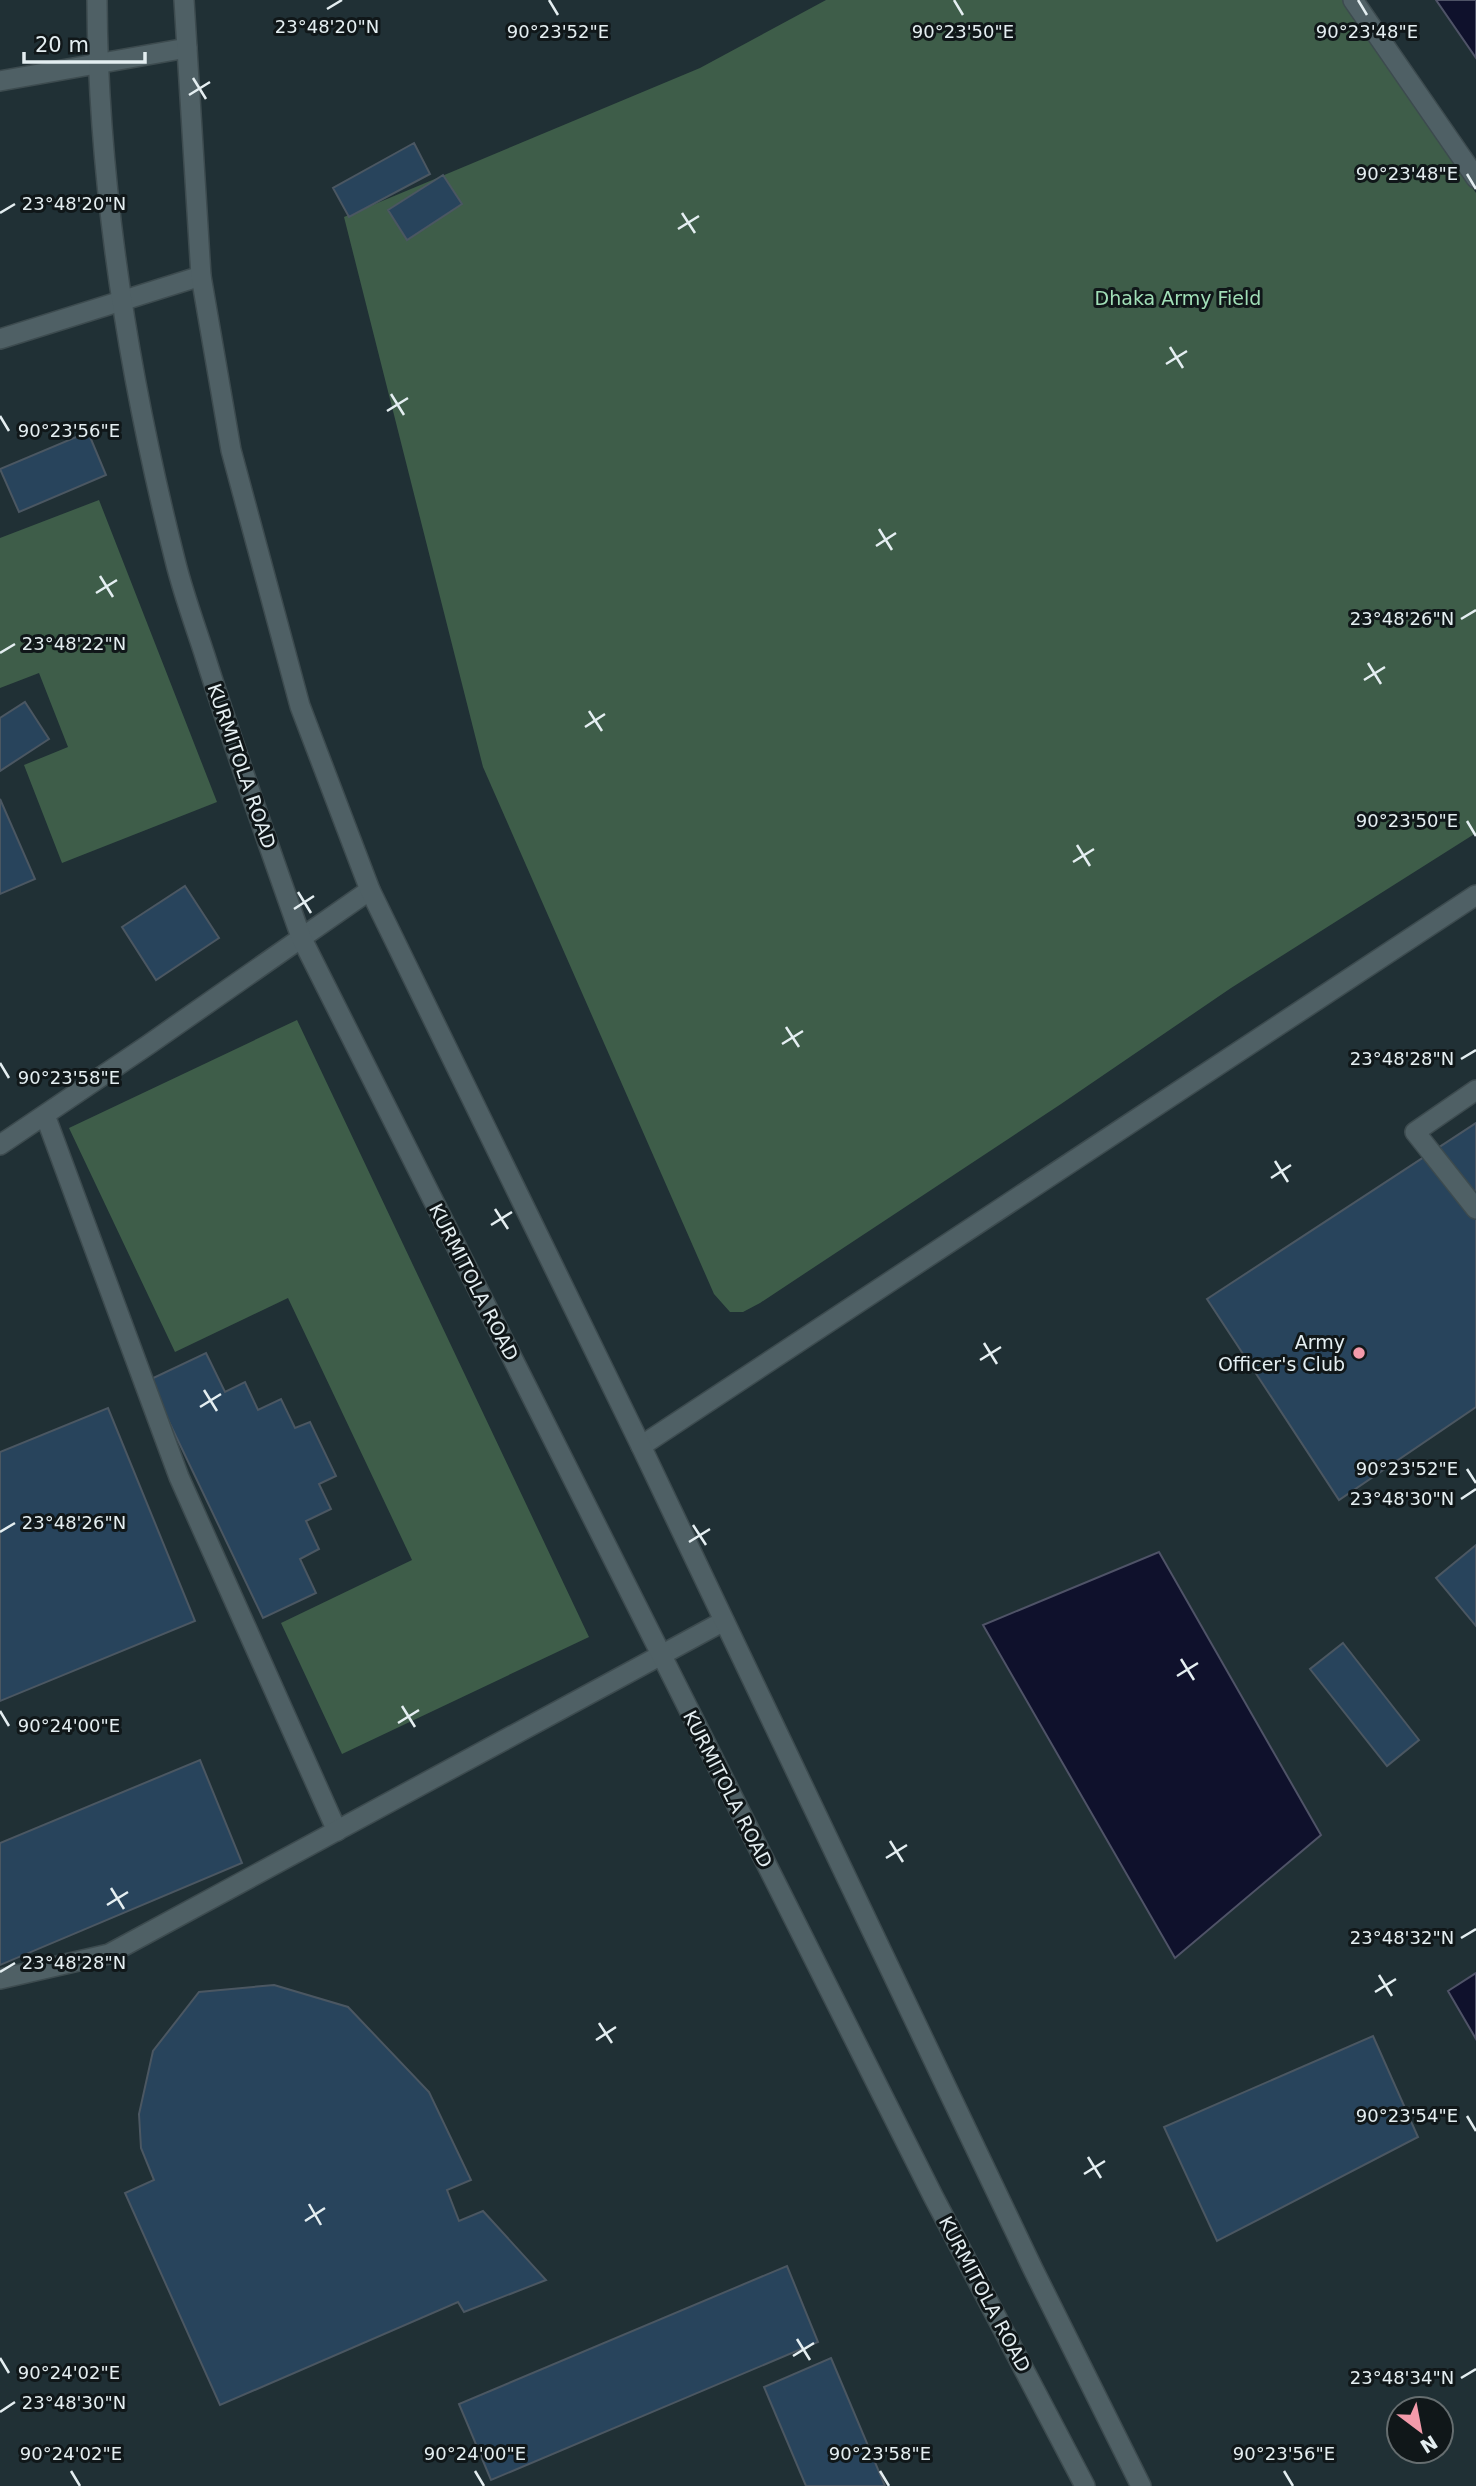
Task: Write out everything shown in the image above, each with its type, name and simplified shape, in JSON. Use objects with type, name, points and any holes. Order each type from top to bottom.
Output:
[{"type":"main road","name":"KURMITOLA ROAD","points":[[97,0],[97,64],[107,179],[122,301],[148,440],[176,562],[236,756],[301,937],[927,2184],[1085,2486]]},
{"type":"main road","points":[[184,0],[201,276],[231,450],[300,706],[369,890],[641,1446],[1033,2269],[1141,2486]]},
{"type":"main road","points":[[1353,0],[1476,178]]},
{"type":"main road","points":[[0,81],[187,48]]},
{"type":"main road","points":[[0,340],[201,276]]},
{"type":"main road","points":[[0,1145],[369,890]]},
{"type":"main road","points":[[641,1446],[1476,895]]},
{"type":"main road","points":[[1476,1090],[1415,1132],[1476,1209]]},
{"type":"main road","points":[[45,1115],[179,1477],[337,1831]]},
{"type":"main road","points":[[0,1979],[109,1955],[724,1621]]},
{"type":"green space","name":"Dhaka Army Field","points":[[826,0],[1343,0],[1476,193],[1476,833],[1231,988],[760,1303],[743,1312],[730,1312],[714,1294],[483,767],[344,217],[700,68]]},
{"type":"green space","points":[[99,500],[217,802],[62,863],[24,765],[68,747],[39,673],[0,688],[0,538]]},
{"type":"green space","points":[[297,1020],[589,1637],[342,1754],[281,1623],[412,1560],[288,1298],[175,1352],[69,1128]]},
{"type":"water","points":[[1436,0],[1476,0],[1476,58]]},
{"type":"water","points":[[1159,1552],[1321,1835],[1175,1958],[983,1625]]},
{"type":"water","points":[[1476,1973],[1476,2039],[1448,1991]]},
{"type":"building","points":[[414,143],[430,174],[349,217],[333,188]]},
{"type":"building","points":[[443,175],[462,204],[407,240],[388,210]]},
{"type":"building","points":[[88,432],[106,475],[19,512],[0,469]]},
{"type":"building","points":[[25,702],[49,739],[0,771],[0,718]]},
{"type":"building","points":[[0,799],[35,879],[0,894]]},
{"type":"building","points":[[185,886],[219,938],[156,980],[122,927]]},
{"type":"building","name":"Army Officer's Club","points":[[1476,1123],[1476,1407],[1339,1500],[1207,1299]]},
{"type":"building","points":[[206,1353],[225,1392],[245,1382],[258,1410],[281,1399],[295,1428],[310,1422],[336,1476],[319,1484],[331,1509],[306,1521],[319,1549],[300,1559],[316,1593],[263,1618],[149,1380]]},
{"type":"building","points":[[108,1408],[195,1621],[0,1701],[0,1452]]},
{"type":"building","points":[[1476,1545],[1476,1626],[1436,1578]]},
{"type":"building","points":[[1343,1643],[1419,1740],[1387,1766],[1310,1669]]},
{"type":"building","points":[[200,1760],[242,1863],[0,1965],[0,1843]]},
{"type":"building","points":[[274,1985],[348,2007],[429,2092],[471,2180],[447,2190],[459,2221],[483,2211],[546,2280],[464,2312],[458,2302],[220,2405],[125,2193],[154,2180],[141,2148],[139,2114],[153,2051],[199,1992]]},
{"type":"building","points":[[1373,2036],[1418,2137],[1217,2241],[1164,2127]]},
{"type":"building","points":[[787,2266],[818,2342],[491,2480],[459,2404]]},
{"type":"building","points":[[831,2358],[885,2486],[806,2486],[764,2387]]},
{"type":"place","name":"Army Officer's Club","points":[[1359,1353]]}]
